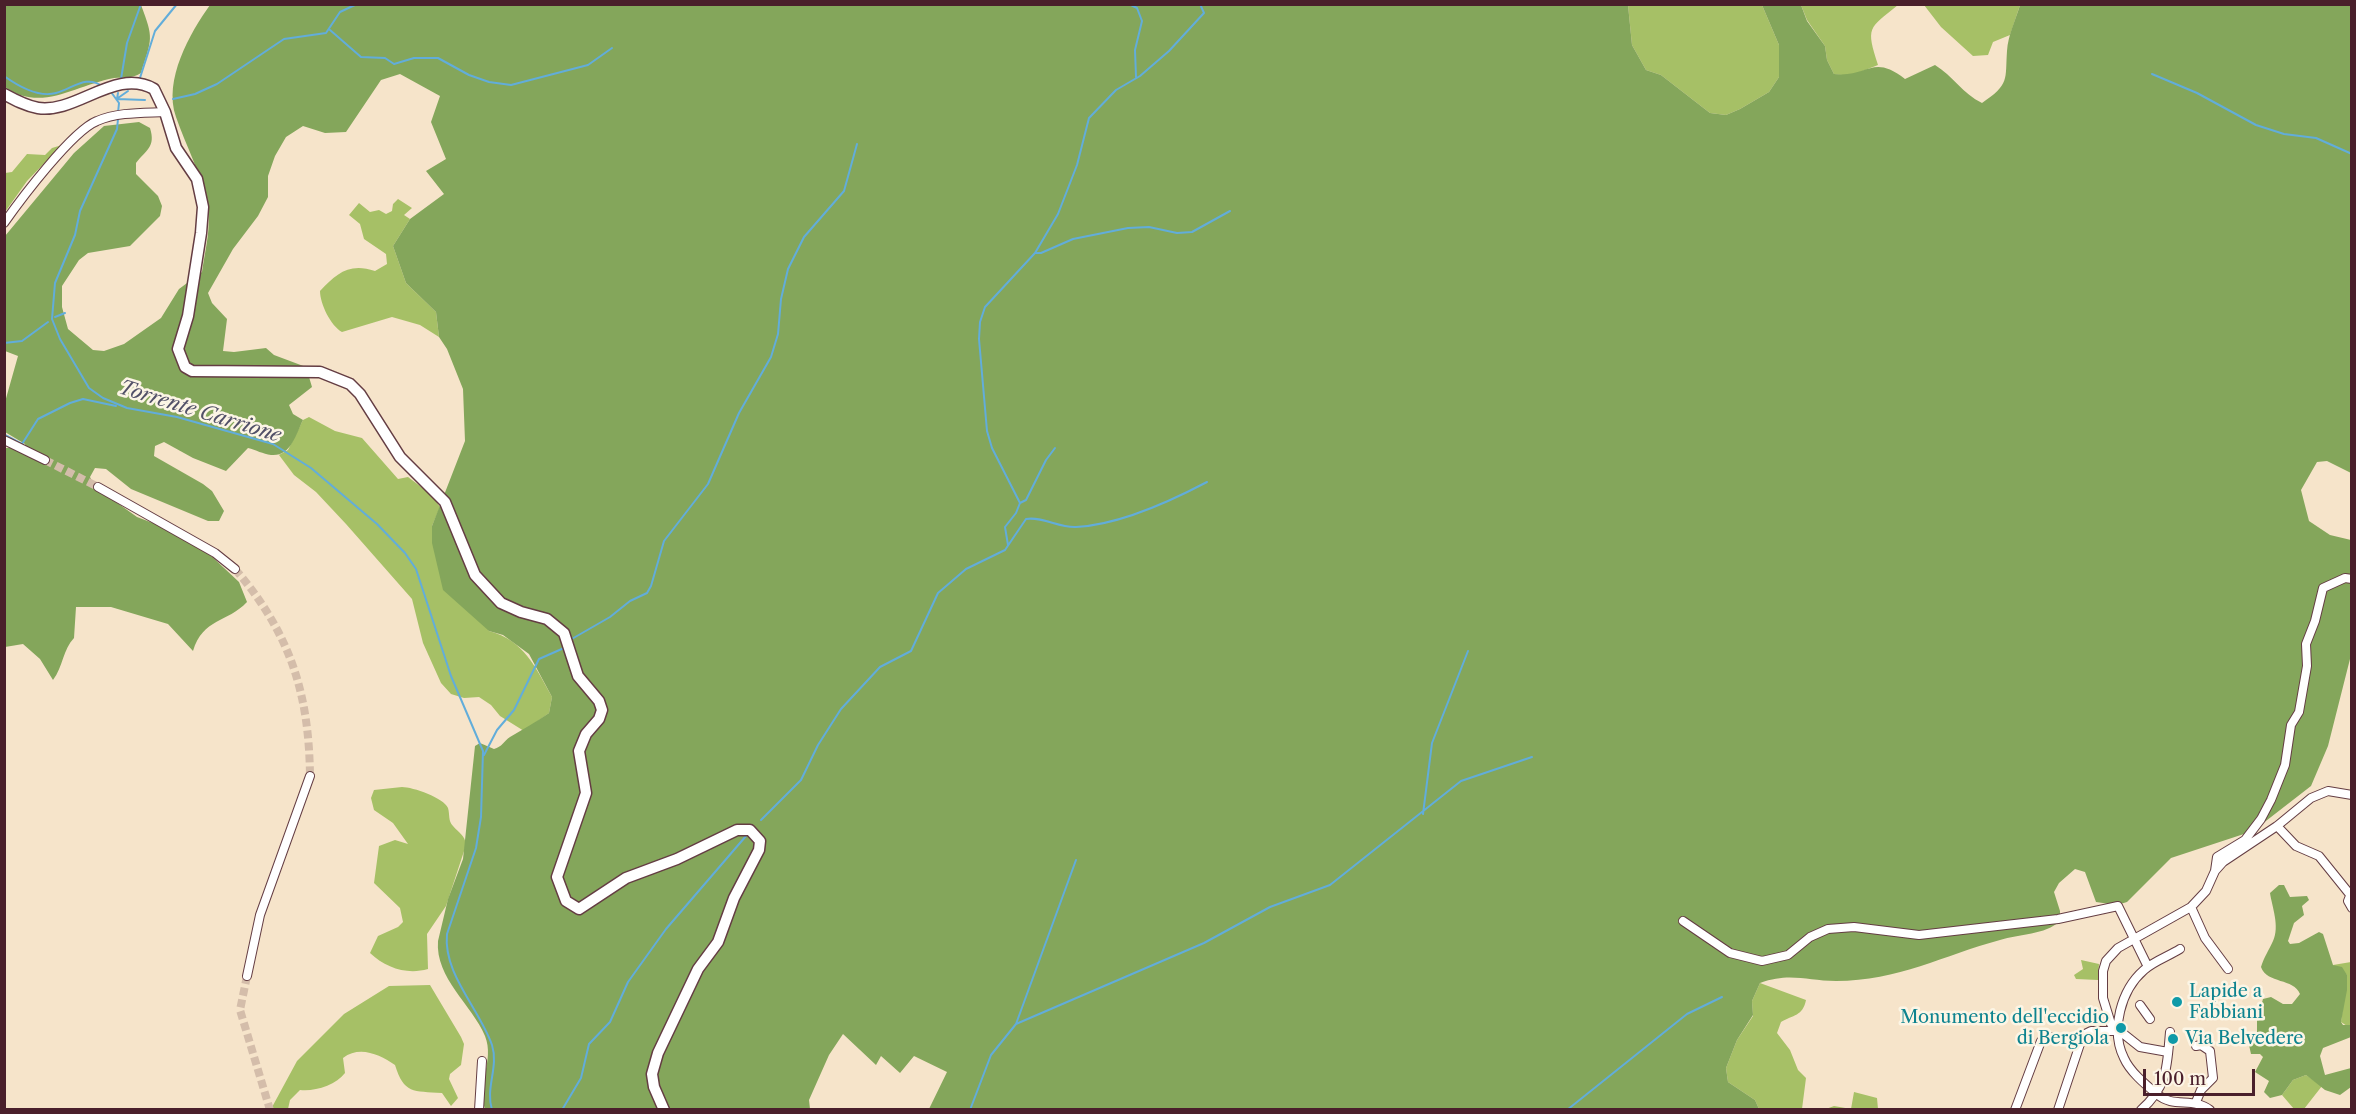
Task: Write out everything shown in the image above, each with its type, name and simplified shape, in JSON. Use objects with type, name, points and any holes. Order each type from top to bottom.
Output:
[{"type":"street","points":[[4,94],[20,103],[50,108],[114,86],[150,86],[158,96],[165,112],[176,148],[197,179],[203,207],[188,316],[177,354],[185,368],[192,371],[320,372],[336,376],[350,384],[360,394],[400,457],[445,502],[475,575],[501,603],[521,612],[547,619],[564,633],[578,676],[599,701],[602,710],[599,719],[586,734],[579,751],[585,780],[584,801],[559,863],[557,877],[566,901],[579,909],[626,878],[677,859],[736,830],[750,830],[760,841],[759,850],[734,898],[718,942],[698,969],[658,1053],[652,1074],[654,1087],[664,1110]]},
{"type":"street","points":[[4,223],[63,150],[93,122],[134,113],[165,112]]},
{"type":"street","points":[[4,440],[45,460]]},
{"type":"street","points":[[98,487],[216,553],[235,569]]},
{"type":"street","points":[[2210,1110],[2196,1102],[2170,1101],[2157,1095],[2125,1060],[2117,1031],[2105,1009],[2103,970],[2112,954],[2191,907],[2206,891],[2215,871],[2217,857],[2245,840],[2261,819],[2284,765],[2291,725],[2299,712],[2307,666],[2306,644],[2315,621],[2323,588],[2345,578],[2352,579]]},
{"type":"street","points":[[247,976],[260,915],[310,776]]},
{"type":"street","points":[[2215,871],[2234,852],[2277,826],[2319,794],[2337,791],[2352,795]]},
{"type":"street","points":[[2277,826],[2296,846],[2319,856],[2351,896],[2348,901],[2352,908]]},
{"type":"street","points":[[1683,921],[1730,953],[1762,961],[1788,955],[1810,937],[1828,929],[1854,927],[1919,935],[2058,919],[2118,906],[2148,967]]},
{"type":"street","points":[[2191,907],[2205,938],[2228,969]]},
{"type":"street","points":[[2117,1031],[2124,1000],[2136,979],[2148,967],[2180,949]]},
{"type":"street","points":[[2140,1005],[2150,1019]]},
{"type":"street","points":[[2058,1110],[2078,1044],[2083,1035],[2091,1030],[2117,1031],[2144,1049],[2168,1052]]},
{"type":"street","points":[[2141,1110],[2157,1095],[2169,1063],[2170,1032]]},
{"type":"street","points":[[2015,1110],[2041,1041],[2050,1037],[2078,1044]]},
{"type":"street","points":[[2196,1046],[2206,1047],[2210,1051],[2213,1078],[2201,1090],[2196,1102]]},
{"type":"street","points":[[479,1110],[482,1061]]},
{"type":"green space","points":[[5,5],[141,5],[150,39],[141,73],[131,77],[100,81],[59,95],[45,97],[32,98],[5,87]]},
{"type":"green space","points":[[210,5],[1628,5],[1632,45],[1646,70],[1661,75],[1710,113],[1726,115],[1769,92],[1779,77],[1779,45],[1762,5],[1801,5],[1807,21],[1825,46],[1827,60],[1834,74],[1855,73],[1877,67],[1894,71],[1905,79],[1935,65],[1969,95],[1982,103],[2002,86],[2004,81],[2009,39],[2020,5],[2351,5],[2351,473],[2327,461],[2317,462],[2301,490],[2309,521],[2330,535],[2351,540],[2351,655],[2328,746],[2311,786],[2253,831],[2171,858],[2127,902],[2117,905],[2096,902],[2085,872],[2075,869],[2059,883],[2054,892],[2060,911],[2060,921],[2047,929],[1979,946],[1880,977],[1836,981],[1780,978],[1760,983],[1752,1001],[1753,1015],[1737,1040],[1726,1068],[1728,1082],[1755,1100],[1759,1109],[929,1109],[947,1072],[914,1056],[900,1073],[881,1056],[876,1065],[843,1034],[829,1055],[809,1100],[810,1109],[485,1109],[483,1091],[488,1045],[479,1025],[455,991],[442,967],[438,941],[448,899],[463,859],[475,746],[480,743],[494,749],[499,747],[510,737],[549,713],[552,697],[529,654],[503,635],[489,631],[443,590],[432,543],[432,526],[465,441],[463,389],[447,349],[439,337],[436,312],[406,283],[393,246],[410,219],[444,194],[426,171],[446,159],[431,122],[440,96],[400,74],[381,80],[346,132],[325,133],[303,126],[286,137],[275,156],[268,176],[268,197],[258,216],[233,249],[208,293],[212,303],[227,319],[223,351],[266,348],[274,355],[306,367],[312,387],[289,405],[293,414],[303,420],[292,444],[278,455],[265,454],[248,448],[226,471],[193,458],[164,442],[155,446],[154,456],[212,491],[224,511],[219,521],[208,521],[131,489],[106,469],[95,468],[90,477],[95,487],[137,517],[179,533],[207,552],[239,582],[247,602],[203,632],[193,651],[168,624],[111,607],[76,607],[74,638],[67,647],[53,680],[40,659],[23,644],[5,647],[5,448],[26,448],[25,444],[5,432],[5,402],[18,356],[5,351],[5,236],[74,153],[104,126],[139,122],[150,128],[152,140],[149,148],[136,163],[136,174],[158,196],[162,206],[160,216],[130,246],[88,253],[79,260],[62,286],[62,307],[68,329],[93,350],[104,351],[124,344],[161,318],[179,289],[202,272],[208,230],[207,204],[197,170],[176,117],[173,88],[187,43]]},
{"type":"green space","points":[[1628,5],[1762,5],[1779,45],[1779,77],[1769,92],[1740,109],[1726,115],[1710,113],[1661,75],[1646,70],[1632,45]]},
{"type":"green space","points":[[1801,5],[1898,5],[1872,30],[1872,43],[1878,65],[1850,76],[1834,74],[1827,60],[1825,46],[1807,20]]},
{"type":"green space","points":[[1924,5],[2020,5],[2010,35],[1993,42],[1988,55],[1973,56],[1941,27]]},
{"type":"green space","points":[[62,145],[27,181],[5,212],[5,173],[12,172],[27,154],[45,155],[52,148]]},
{"type":"green space","points":[[398,199],[412,208],[404,215],[410,219],[393,246],[406,283],[436,312],[439,337],[420,325],[392,317],[342,332],[327,314],[320,291],[344,271],[358,268],[375,271],[387,264],[386,254],[364,239],[360,224],[349,215],[359,203],[370,212],[379,210],[386,214],[392,211],[393,204]]},
{"type":"green space","points":[[309,417],[335,431],[362,438],[398,479],[408,477],[432,495],[440,507],[432,526],[489,631],[511,641],[528,656],[552,697],[549,713],[524,731],[500,716],[491,705],[479,697],[464,698],[451,694],[441,683],[423,643],[412,599],[316,492],[294,475],[279,455],[288,450],[303,420]]},
{"type":"green space","points":[[402,787],[441,800],[448,808],[450,822],[463,836],[466,845],[446,906],[427,934],[428,969],[420,971],[397,969],[383,963],[370,953],[378,936],[398,927],[403,922],[400,908],[374,883],[379,846],[395,840],[408,844],[393,823],[374,810],[371,798],[374,790]]},
{"type":"green space","points":[[2279,885],[2284,885],[2290,897],[2307,896],[2309,900],[2302,906],[2304,915],[2294,923],[2288,941],[2290,944],[2299,943],[2319,932],[2323,934],[2333,965],[2342,967],[2347,975],[2347,990],[2341,1022],[2343,1025],[2351,1025],[2351,1037],[2323,1048],[2320,1056],[2325,1075],[2351,1068],[2351,1087],[2340,1095],[2325,1090],[2306,1075],[2293,1080],[2282,1095],[2270,1098],[2264,1092],[2269,1081],[2255,1072],[2263,1057],[2260,1054],[2251,1054],[2249,1045],[2257,1034],[2257,1020],[2263,999],[2271,997],[2283,1004],[2292,1004],[2300,994],[2292,985],[2269,976],[2261,967],[2276,929],[2270,893]]},
{"type":"green space","points":[[2081,960],[2099,964],[2098,980],[2076,979],[2074,975],[2083,969]]},
{"type":"green space","points":[[2351,962],[2351,1025],[2347,1026],[2341,1022],[2347,975],[2333,965]]},
{"type":"green space","points":[[1760,983],[1806,1000],[1800,1012],[1781,1022],[1777,1033],[1790,1050],[1798,1070],[1806,1078],[1802,1109],[1759,1109],[1755,1100],[1728,1082],[1726,1068],[1737,1040],[1753,1016],[1752,1001]]},
{"type":"green space","points":[[430,985],[464,1044],[461,1065],[450,1074],[449,1079],[458,1098],[451,1106],[442,1093],[417,1091],[406,1086],[395,1065],[383,1058],[370,1053],[356,1052],[343,1058],[345,1073],[336,1081],[318,1089],[300,1090],[290,1100],[288,1109],[271,1109],[297,1061],[344,1014],[389,986]]},
{"type":"green space","points":[[2306,1075],[2322,1086],[2304,1109],[2294,1109],[2282,1095],[2293,1080]]},
{"type":"green space","points":[[1854,1092],[1877,1098],[1878,1109],[1851,1109]]},
{"type":"green space","points":[[1834,1106],[1851,1109],[1826,1109]]},
{"type":"waterway","points":[[121,79],[127,43],[141,4]]},
{"type":"waterway","points":[[139,81],[155,31],[177,4]]},
{"type":"waterway","points":[[173,99],[195,94],[217,84],[284,39],[326,33],[340,12],[357,4]]},
{"type":"waterway","points":[[1129,4],[1137,8],[1142,21],[1135,50],[1136,77]]},
{"type":"waterway","points":[[1020,503],[992,448],[987,431],[979,339],[980,322],[985,307],[1035,253],[1058,214],[1077,165],[1089,118],[1116,90],[1140,76],[1169,51],[1204,13],[1200,4]]},
{"type":"waterway","points":[[330,30],[361,57],[385,58],[394,64],[414,58],[438,58],[469,75],[489,82],[511,85],[588,65],[612,48]]},
{"type":"waterway","points":[[2152,74],[2197,93],[2256,125],[2284,134],[2316,138],[2352,154]]},
{"type":"waterway","name":"Torrente Carrione","points":[[4,76],[22,87],[42,94],[56,93],[86,82],[98,83],[104,87]]},
{"type":"waterway","points":[[118,98],[128,91]]},
{"type":"waterway","name":"Torrente Carrione","points":[[111,92],[119,103],[118,113]]},
{"type":"waterway","name":"Torrente Carrione","points":[[117,99],[118,93]]},
{"type":"waterway","points":[[117,99],[145,100]]},
{"type":"waterway","name":"Torrente Carrione","points":[[118,119],[117,129],[80,211],[75,235],[55,283],[52,319],[60,339],[89,388],[103,398],[127,408],[177,417],[273,444],[311,468],[377,524],[405,553],[416,569],[451,676],[483,751],[481,817],[476,848],[447,934],[447,949],[456,977],[492,1045],[494,1053],[490,1094],[492,1110]]},
{"type":"waterway","points":[[570,640],[610,617],[630,601],[647,593],[664,541],[708,484],[739,413],[771,357],[778,334],[781,299],[788,269],[804,237],[844,191],[857,144]]},
{"type":"waterway","points":[[1035,253],[1041,253],[1073,239],[1128,228],[1149,227],[1177,233],[1192,232],[1230,211]]},
{"type":"waterway","points":[[55,317],[65,313]]},
{"type":"waterway","points":[[4,343],[22,341],[48,322]]},
{"type":"waterway","points":[[5,435],[22,444],[38,419],[83,399],[116,406]]},
{"type":"waterway","points":[[1008,545],[1005,527],[1016,513],[1020,503],[1026,500],[1046,460],[1055,448]]},
{"type":"waterway","points":[[761,820],[801,780],[818,745],[841,709],[880,667],[911,651],[938,593],[966,569],[1005,550],[1026,519],[1038,519],[1070,527],[1109,522],[1160,504],[1207,482]]},
{"type":"waterway","points":[[484,755],[497,730],[514,710],[539,659],[564,648]]},
{"type":"waterway","points":[[1423,814],[1432,743],[1468,651]]},
{"type":"waterway","points":[[970,1110],[991,1055],[1016,1024],[1204,943],[1270,907],[1330,885],[1461,781],[1532,757]]},
{"type":"waterway","points":[[562,1110],[581,1078],[589,1044],[610,1022],[628,982],[666,929],[746,836]]},
{"type":"waterway","points":[[1016,1024],[1076,860]]},
{"type":"waterway","points":[[1567,1110],[1687,1014],[1722,997]]},
{"type":"tunnel","points":[[45,460],[98,487]]},
{"type":"tunnel","points":[[235,569],[270,617],[293,665],[306,718],[310,776]]},
{"type":"tunnel","points":[[247,976],[240,1010],[270,1110]]},
{"type":"place","name":"Lapide a Fabbiani","points":[[2177,1002]]},
{"type":"place","name":"Monumento dell'eccidio di Bergiola","points":[[2121,1028]]},
{"type":"place","name":"Via Belvedere","points":[[2173,1039]]}]
